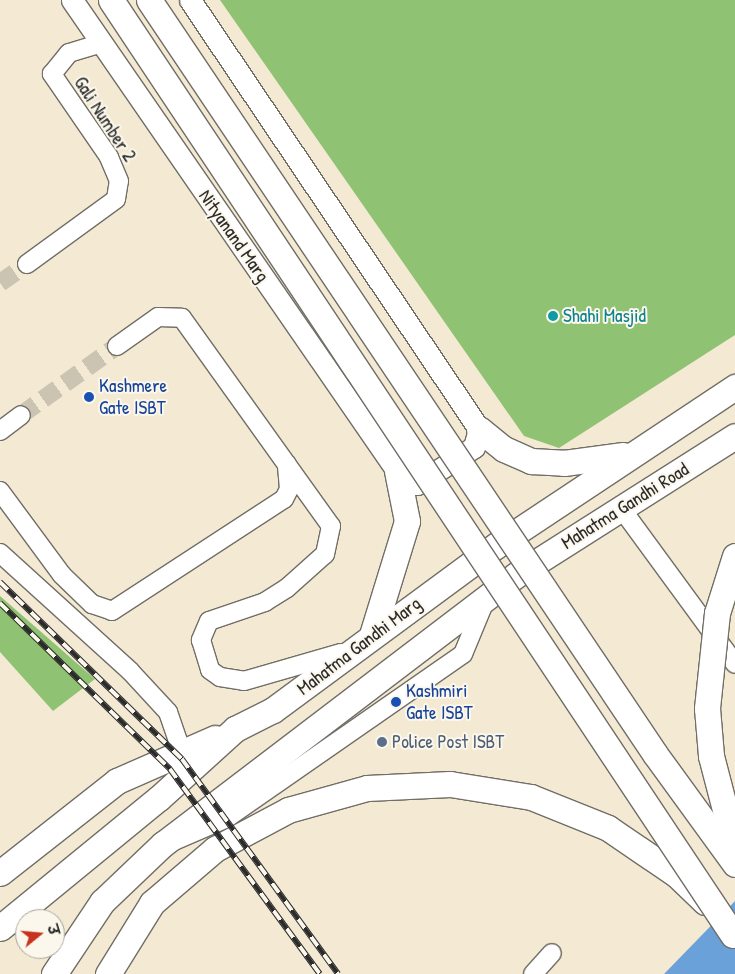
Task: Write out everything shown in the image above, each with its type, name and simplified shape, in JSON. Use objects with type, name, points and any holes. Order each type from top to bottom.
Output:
[{"type":"highway","points":[[111,0],[734,936]]},
{"type":"highway","points":[[149,0],[655,754],[735,864]]},
{"type":"highway","name":"Mahatma Gandhi Marg","points":[[0,928],[159,798],[235,729],[273,710],[497,545],[628,454],[735,387]]},
{"type":"highway","points":[[479,430],[504,449],[531,461],[564,463],[628,454]]},
{"type":"highway","name":"Mahatma Gandhi Road","points":[[516,575],[735,436]]},
{"type":"highway","points":[[364,642],[407,521],[397,471]]},
{"type":"highway","points":[[735,556],[717,613],[708,708],[711,756],[735,848]]},
{"type":"highway","name":"Mahatma Gandhi Marg","points":[[54,974],[102,902],[163,844],[487,595],[516,575]]},
{"type":"highway","points":[[0,873],[117,781],[235,729]]},
{"type":"highway","points":[[108,974],[152,902],[215,849],[250,828],[311,802],[408,784],[491,788],[570,811],[644,850],[676,875],[734,936]]},
{"type":"main road","name":"Nityanand Marg","points":[[72,0],[397,471]]},
{"type":"main road","points":[[190,0],[479,430],[474,448],[417,484],[408,484],[397,471]]},
{"type":"lane","name":"Gali Number 2","points":[[26,264],[116,199],[120,181],[109,157],[52,74],[69,53],[101,43]]},
{"type":"lane","points":[[117,346],[158,317],[182,318],[327,519],[329,546],[272,598],[209,622],[202,634],[203,656],[214,674],[244,681],[364,642]]},
{"type":"lane","points":[[0,431],[21,415]]},
{"type":"lane","points":[[0,491],[62,576],[92,604],[112,611],[284,499],[289,485],[287,463]]},
{"type":"lane","points":[[621,508],[735,664]]},
{"type":"lane","points":[[0,553],[130,671],[168,712],[178,741],[175,757]]},
{"type":"lane","points":[[533,974],[552,953]]},
{"type":"green space","points":[[220,0],[735,0],[735,335],[559,448],[524,436]]},
{"type":"green space","points":[[0,596],[95,679],[53,711],[0,652]]},
{"type":"water","points":[[735,901],[735,974],[664,974]]},
{"type":"tunnel","points":[[0,283],[27,264]]},
{"type":"tunnel","points":[[21,415],[117,346]]},
{"type":"railway","points":[[0,582],[182,759],[338,974]]},
{"type":"railway","points":[[0,603],[170,769],[320,974]]},
{"type":"place","name":"Shahi Masjid","points":[[553,316]]},
{"type":"place","name":"Kashmere Gate ISBT","points":[[89,397]]},
{"type":"place","name":"Kashmiri Gate ISBT","points":[[396,702]]},
{"type":"place","name":"Police Post ISBT","points":[[382,742]]}]
